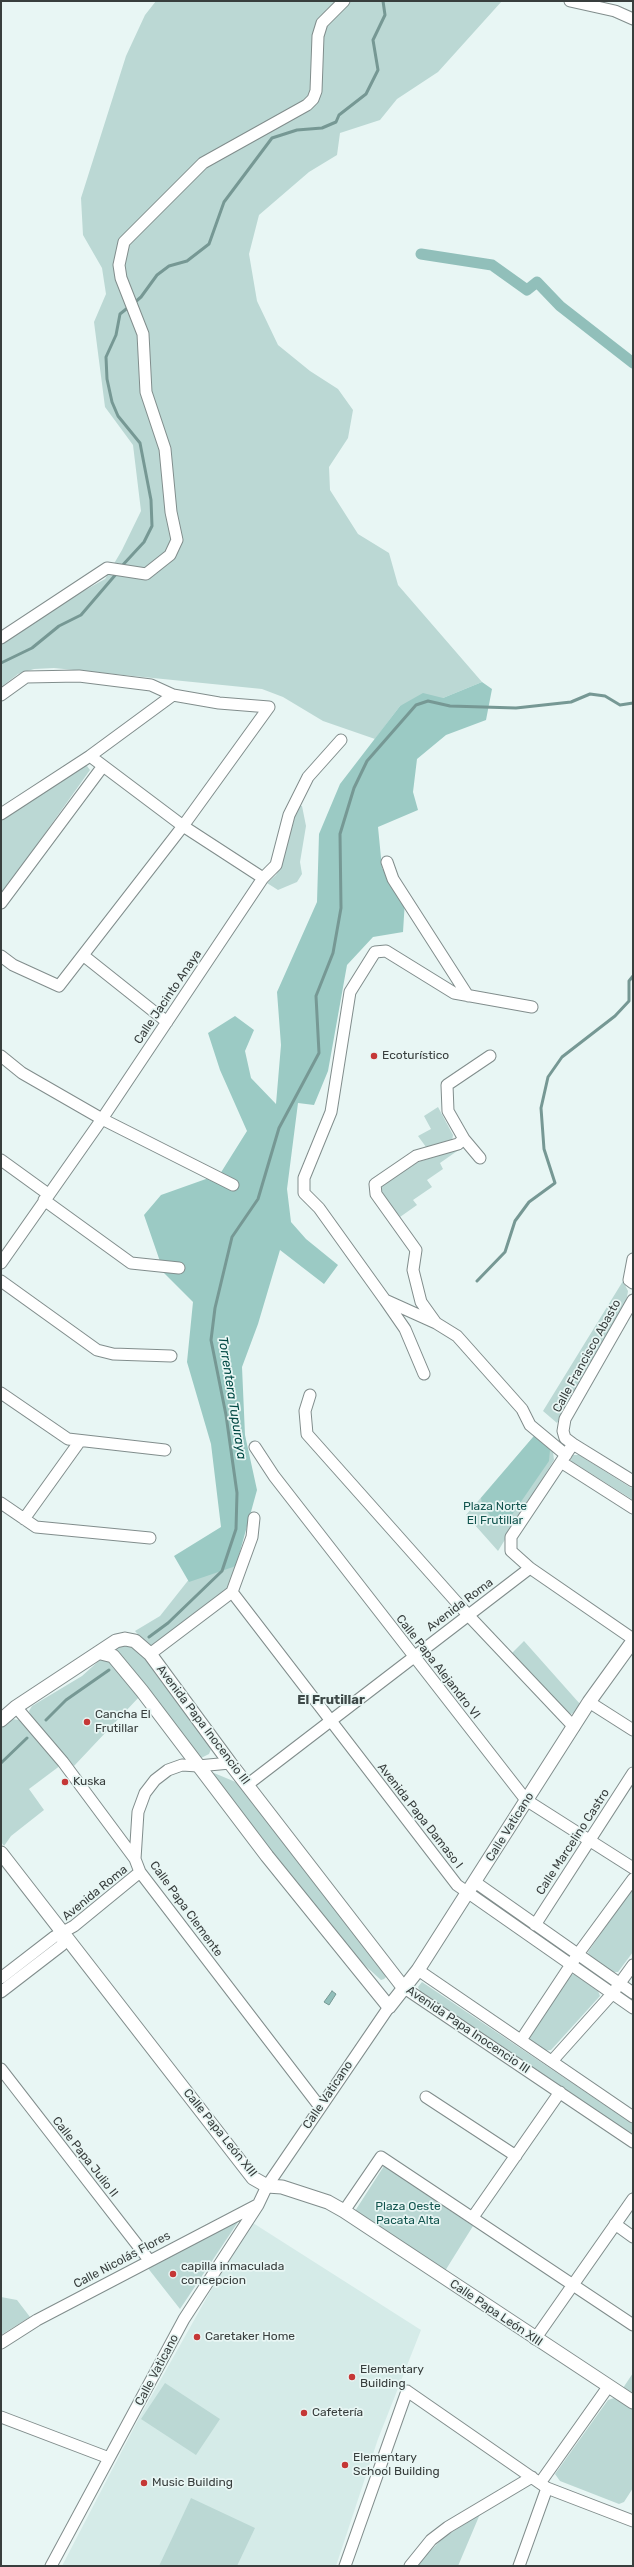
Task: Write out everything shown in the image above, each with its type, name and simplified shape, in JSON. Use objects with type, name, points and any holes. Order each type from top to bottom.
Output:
[{"type":"street","points":[[1,638],[107,568],[146,574],[170,555],[177,540],[171,512],[165,450],[146,392],[143,334],[131,306],[119,265],[124,242],[203,162],[307,105],[313,99],[316,91],[318,36],[322,23],[344,1]]},
{"type":"street","points":[[570,1],[615,11],[633,19]]},
{"type":"street","points":[[1,695],[26,677],[79,676],[151,685],[173,695],[270,707],[183,826],[157,856],[84,956],[59,986],[13,965],[1,956]]},
{"type":"street","points":[[1,814],[90,756],[173,695]]},
{"type":"street","name":"Calle Jacinto Anaya","points":[[1,1262],[102,1119],[263,878],[276,866],[289,815],[308,778],[341,740]]},
{"type":"street","points":[[90,756],[183,826],[263,878]]},
{"type":"street","points":[[1,904],[103,766]]},
{"type":"street","points":[[387,862],[393,878],[468,996]]},
{"type":"street","points":[[424,1374],[405,1329],[319,1208],[304,1193],[304,1178],[331,1112],[350,992],[375,952],[386,951],[454,993],[532,1007]]},
{"type":"street","points":[[84,956],[167,1022]]},
{"type":"street","points":[[1,1056],[22,1073],[102,1119],[233,1185]]},
{"type":"street","points":[[480,1158],[464,1139],[448,1111],[447,1085],[490,1056]]},
{"type":"street","points":[[436,1323],[420,1302],[413,1270],[416,1250],[376,1194],[375,1184],[416,1156],[458,1144],[464,1139]]},
{"type":"street","points":[[1,1160],[131,1263],[179,1268]]},
{"type":"street","points":[[633,1259],[629,1280],[633,1283]]},
{"type":"street","points":[[1,1281],[97,1350],[113,1354],[171,1356]]},
{"type":"street","points":[[385,1300],[436,1323],[457,1336],[474,1352],[490,1374],[522,1409],[530,1426],[563,1458],[633,1508]]},
{"type":"street","name":"Calle Francisco Abasto","points":[[573,1444],[564,1434],[565,1419],[633,1300]]},
{"type":"street","points":[[1,1392],[68,1438],[80,1441],[165,1450]]},
{"type":"street","points":[[310,1395],[305,1411],[307,1434],[468,1615],[574,1727]]},
{"type":"street","points":[[24,1520],[80,1441]]},
{"type":"street","points":[[633,1481],[573,1444],[510,1540],[513,1555],[633,1640]]},
{"type":"street","name":"Calle Papa Alejandro VI","points":[[255,1447],[274,1476],[526,1800],[633,1868]]},
{"type":"street","points":[[1,1503],[36,1527],[150,1538]]},
{"type":"street","points":[[150,1654],[232,1592],[252,1537],[254,1518]]},
{"type":"street","name":"Avenida Roma","points":[[247,1785],[530,1568]]},
{"type":"street","name":"Avenida Papa Damaso I","points":[[232,1592],[457,1885],[467,1894],[633,2008]]},
{"type":"street","name":"Avenida Papa Inocencio III","points":[[101,1653],[116,1641],[125,1639],[135,1642],[150,1654],[230,1763],[403,1987],[633,2142]]},
{"type":"street","name":"Calle Vaticano","points":[[51,2566],[184,2320],[258,2204],[267,2186],[389,2007],[403,1987],[418,1970],[589,1702],[633,1640]]},
{"type":"street","points":[[1,1720],[16,1707],[101,1653],[113,1656],[389,2007]]},
{"type":"street","points":[[589,1702],[633,1730]]},
{"type":"street","name":"Calle Papa Clemente","points":[[16,1707],[63,1762],[135,1859],[140,1872],[320,2107]]},
{"type":"street","name":"Avenida Roma","points":[[135,1859],[138,1812],[145,1793],[155,1780],[168,1770],[182,1765],[198,1766],[230,1763]]},
{"type":"street","name":"Calle Marcelino Castro","points":[[535,1925],[633,1773]]},
{"type":"street","name":"Calle Papa León XIII","points":[[1,1853],[65,1933],[252,2178],[267,2186],[282,2187],[321,2200],[344,2211],[535,2339],[633,2402]]},
{"type":"street","name":"Avenida Roma","points":[[1,1978],[54,1937],[65,1933],[140,1872]]},
{"type":"street","points":[[521,2040],[572,1966],[578,1954],[633,1879]]},
{"type":"street","points":[[474,1882],[633,1993]]},
{"type":"street","name":"Avenida Roma","points":[[1,1992],[62,1945],[65,1933]]},
{"type":"street","points":[[552,2061],[612,1994],[633,1965]]},
{"type":"street","name":"Avenida Papa Inocencio III","points":[[418,1970],[633,2117]]},
{"type":"street","name":"Calle Papa Julio II","points":[[1,2069],[149,2260]]},
{"type":"street","points":[[473,2217],[560,2092]]},
{"type":"street","points":[[426,2097],[516,2156]]},
{"type":"street","points":[[344,2211],[381,2157],[574,2284],[633,2326]]},
{"type":"street","points":[[535,2339],[633,2199]]},
{"type":"street","name":"Calle Nicolás Flores","points":[[1,2343],[37,2320],[258,2204]]},
{"type":"street","points":[[615,2224],[633,2236]]},
{"type":"street","points":[[519,2566],[540,2483],[608,2387]]},
{"type":"street","points":[[345,2566],[407,2392],[540,2483],[631,2517]]},
{"type":"street","points":[[1,2417],[109,2458]]},
{"type":"street","points":[[410,2566],[431,2540],[448,2527],[540,2483]]},
{"type":"shaded area","points":[[332,1991],[336,1994],[329,2005],[324,2002]]},
{"type":"shaded area","points":[[253,2223],[421,2330],[378,2439],[336,2566],[62,2566],[138,2420],[224,2267]]},
{"type":"green space","points":[[156,1],[502,1],[438,72],[397,99],[380,120],[340,133],[337,155],[309,172],[259,215],[249,254],[257,301],[278,345],[310,371],[338,389],[353,410],[348,438],[329,467],[330,490],[358,534],[389,553],[398,585],[482,682],[443,698],[400,706],[375,739],[323,721],[283,697],[262,689],[54,668],[34,669],[18,674],[1,687],[1,644],[80,593],[105,579],[122,550],[141,511],[133,445],[105,407],[94,322],[106,294],[102,268],[83,235],[81,198],[126,56],[145,15]]},
{"type":"green space","points":[[482,682],[492,689],[486,720],[446,735],[417,759],[413,792],[418,810],[378,827],[382,868],[405,900],[403,932],[373,937],[347,965],[328,1071],[314,1105],[298,1103],[287,1189],[291,1222],[306,1239],[338,1265],[324,1284],[280,1250],[258,1324],[242,1367],[245,1435],[257,1490],[236,1566],[189,1582],[174,1556],[221,1527],[211,1444],[187,1362],[193,1302],[164,1273],[144,1215],[161,1195],[220,1174],[247,1131],[220,1070],[208,1033],[235,1016],[254,1030],[245,1051],[251,1078],[276,1104],[281,1045],[277,992],[317,902],[319,834],[340,784],[400,706],[423,693],[443,698]]},
{"type":"green space","points":[[82,766],[87,766],[90,770],[1,895],[1,821]]},
{"type":"green space","points":[[298,805],[302,806],[306,826],[300,862],[302,874],[297,882],[278,890],[267,883],[276,875],[283,861]]},
{"type":"green space","points":[[438,1107],[453,1135],[452,1141],[426,1147],[418,1136],[431,1129],[424,1116]]},
{"type":"green space","points":[[460,1149],[440,1163],[443,1169],[427,1180],[432,1187],[413,1200],[417,1205],[400,1217],[383,1195],[381,1186],[418,1162]]},
{"type":"green space","points":[[623,1281],[628,1291],[626,1303],[557,1423],[543,1411]]},
{"type":"green space","name":"Plaza Norte El Frutillar","points":[[534,1436],[553,1452],[554,1460],[498,1551],[466,1515]]},
{"type":"green space","name":"Plaza Norte El Frutillar","points":[[534,1436],[550,1450],[549,1461],[505,1525],[496,1523],[482,1505],[481,1498]]},
{"type":"green space","points":[[572,1455],[579,1455],[633,1489],[633,1500],[571,1461]]},
{"type":"green space","points":[[236,1566],[226,1590],[154,1647],[148,1646],[135,1631],[160,1616],[194,1573]]},
{"type":"green space","points":[[524,1641],[580,1704],[576,1712],[571,1714],[564,1712],[511,1654]]},
{"type":"green space","points":[[126,1643],[139,1651],[160,1677],[209,1744],[211,1749],[209,1754],[201,1758],[115,1649]]},
{"type":"green space","points":[[107,1657],[140,1696],[74,1766],[31,1717],[29,1711],[32,1706],[82,1676],[102,1658]]},
{"type":"green space","points":[[12,1719],[19,1720],[61,1765],[29,1789],[44,1810],[11,1836],[4,1846],[1,1842],[1,1728]]},
{"type":"green space","points":[[214,1773],[238,1783],[387,1976],[384,1979],[381,1980],[359,1960],[211,1777]]},
{"type":"green space","points":[[633,1887],[633,1952],[618,1972],[611,1972],[589,1957],[588,1952]]},
{"type":"green space","points":[[574,1974],[598,1991],[600,1996],[551,2050],[544,2051],[528,2039],[570,1975]]},
{"type":"green space","points":[[422,1982],[633,2124],[633,2135],[420,1991],[418,1987]]},
{"type":"green space","name":"Plaza Oeste Pacata Alta","points":[[384,2166],[473,2226],[445,2271],[355,2211]]},
{"type":"green space","points":[[238,2222],[180,2309],[147,2267]]},
{"type":"green space","points":[[1,2297],[17,2300],[30,2317],[1,2335]]},
{"type":"green space","points":[[633,2373],[633,2394],[623,2388]]},
{"type":"green space","points":[[165,2383],[220,2419],[196,2455],[141,2419]]},
{"type":"green space","points":[[614,2398],[633,2409],[633,2488],[624,2502],[619,2504],[560,2481],[555,2474],[608,2400]]},
{"type":"green space","points":[[191,2498],[255,2528],[237,2566],[159,2566]]},
{"type":"green space","points":[[480,2514],[458,2566],[415,2566],[443,2538]]},
{"type":"waterway","points":[[134,303],[141,297],[157,275],[169,266],[187,261],[209,244],[224,202],[272,138],[297,130],[322,128],[336,122],[339,115],[366,94],[378,70],[373,40],[385,15],[383,1]]},
{"type":"waterway","points":[[421,254],[492,265],[527,290],[537,282],[560,306],[633,363]]},
{"type":"waterway","points":[[120,568],[144,542],[152,526],[151,500],[140,443],[118,416],[112,402],[107,379],[106,357],[116,335],[120,314],[130,306]]},
{"type":"waterway","points":[[1,663],[32,648],[59,626],[81,615],[117,573]]},
{"type":"waterway","name":"Torrentera Tupuraya","points":[[149,1637],[168,1623],[222,1571],[236,1529],[237,1493],[226,1415],[211,1340],[215,1308],[232,1237],[258,1199],[279,1128],[319,1053],[316,996],[333,953],[341,908],[340,834],[354,788],[367,761],[416,705],[428,701],[450,706],[516,708],[571,702],[590,694],[605,696],[620,705],[633,703]]},
{"type":"waterway","points":[[477,1281],[505,1252],[515,1221],[529,1202],[555,1183],[544,1149],[541,1108],[548,1077],[562,1057],[615,1016],[629,1001],[629,981],[633,976]]},
{"type":"waterway","name":"Torrentera Tupuraya","points":[[46,1720],[66,1700],[109,1670]]},
{"type":"waterway","name":"Torrentera Tupuraya","points":[[1,1763],[27,1738]]},
{"type":"place","name":"Ecoturístico","points":[[374,1056]]},
{"type":"place","name":"Cancha El Frutillar","points":[[87,1722]]},
{"type":"place","name":"Kuska","points":[[65,1782]]},
{"type":"place","name":"capilla inmaculada concepcion","points":[[173,2274]]},
{"type":"place","name":"Caretaker Home","points":[[197,2337]]},
{"type":"place","name":"Elementary Building","points":[[352,2377]]},
{"type":"place","name":"Cafetería","points":[[304,2413]]},
{"type":"place","name":"Elementary School Building","points":[[345,2465]]},
{"type":"place","name":"Music Building","points":[[144,2483]]},
{"type":"district","name":"El Frutillar","points":[[331,1700]]}]
